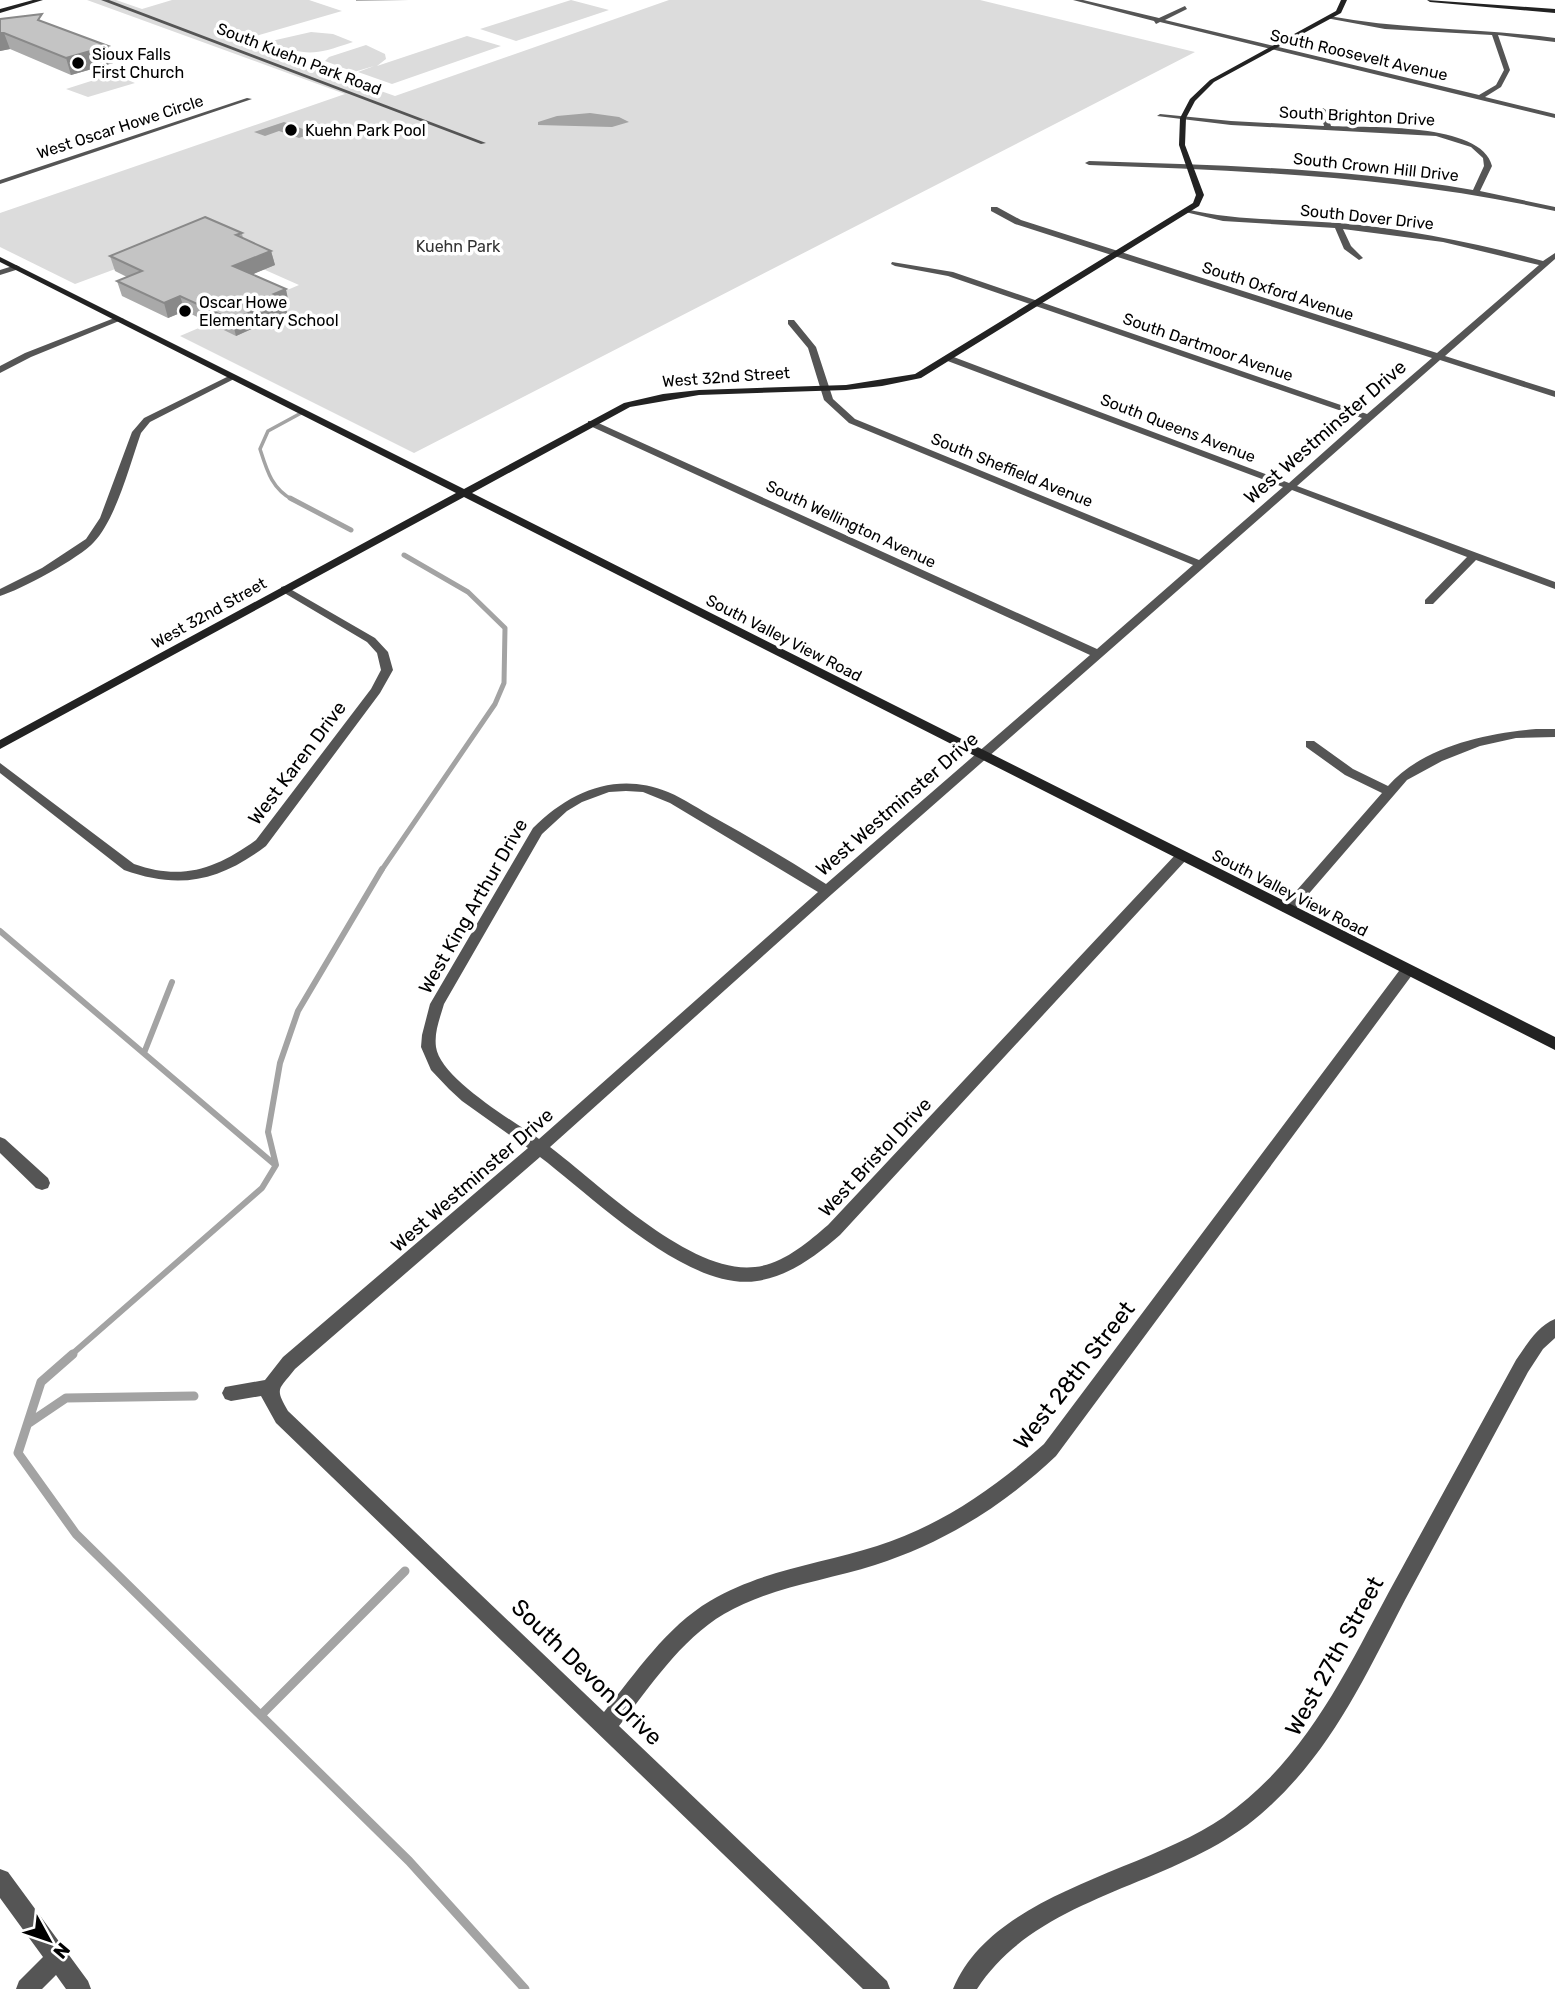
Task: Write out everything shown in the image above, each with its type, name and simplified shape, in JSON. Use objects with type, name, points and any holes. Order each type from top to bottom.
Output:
[{"type":"street","points":[[0,11],[40,0]]},
{"type":"street","name":"South Kuehn Park Road","points":[[104,0],[483,143]]},
{"type":"street","name":"South Roosevelt Avenue","points":[[1076,0],[1156,22],[1555,116]]},
{"type":"street","points":[[1185,211],[1196,204],[1200,195],[1182,145],[1183,118],[1192,100],[1212,81],[1339,12],[1344,0]]},
{"type":"street","points":[[1430,0],[1555,10]]},
{"type":"street","points":[[1156,22],[1185,8]]},
{"type":"street","points":[[1329,18],[1371,27],[1494,33],[1555,40]]},
{"type":"street","points":[[1479,98],[1499,86],[1507,70],[1494,33]]},
{"type":"street","name":"West Oscar Howe Circle","points":[[0,182],[249,99]]},
{"type":"street","points":[[1323,110],[1328,128]]},
{"type":"street","name":"South Brighton Drive","points":[[1160,116],[1428,133],[1463,142],[1478,149],[1488,160],[1476,191]]},
{"type":"street","name":"South Crown Hill Drive","points":[[1089,163],[1365,177],[1476,191],[1555,209]]},
{"type":"street","name":"South Oxford Avenue","points":[[995,209],[1018,222],[1555,394]]},
{"type":"street","name":"South Dover Drive","points":[[1185,211],[1225,219],[1338,225],[1453,241],[1544,264]]},
{"type":"street","name":"West 32nd Street","points":[[0,745],[627,405],[695,392],[824,387],[898,381],[918,376],[1185,211]]},
{"type":"street","points":[[1338,225],[1347,247],[1359,258]]},
{"type":"street","name":"West Westminster Drive","points":[[270,1387],[289,1363],[540,1147],[827,891],[1555,255]]},
{"type":"street","name":"South Valley View Road","points":[[0,259],[1407,971],[1554,1042]]},
{"type":"street","name":"South Dartmoor Avenue","points":[[895,264],[950,274],[1370,418]]},
{"type":"street","points":[[0,273],[16,267]]},
{"type":"street","points":[[0,370],[28,355],[120,319]]},
{"type":"street","points":[[791,322],[812,347],[824,387]]},
{"type":"street","name":"South Queens Avenue","points":[[948,358],[1555,586]]},
{"type":"street","points":[[0,593],[46,570],[90,541],[105,518],[137,432],[147,420],[234,377]]},
{"type":"street","name":"South Sheffield Avenue","points":[[824,387],[836,408],[865,427],[1202,565]]},
{"type":"street","name":"South Wellington Avenue","points":[[591,423],[1098,654]]},
{"type":"street","points":[[1429,602],[1474,556]]},
{"type":"street","name":"West Karen Drive","points":[[0,767],[130,867],[146,874],[179,878],[198,876],[248,853],[261,843],[376,690],[387,670],[386,658],[371,640],[285,589]]},
{"type":"street","points":[[1288,909],[1403,777],[1441,755],[1501,738],[1555,733]]},
{"type":"street","points":[[1310,744],[1349,772],[1390,792]]},
{"type":"street","name":"West King Arthur Drive","points":[[540,1147],[467,1097],[439,1071],[431,1059],[426,1034],[437,1004],[537,831],[553,813],[566,803],[594,791],[626,788],[659,793],[827,891]]},
{"type":"street","name":"West Bristol Drive","points":[[540,1147],[674,1250],[701,1265],[723,1273],[743,1276],[783,1266],[808,1252],[834,1230],[1182,856]]},
{"type":"street","name":"West 28th Street","points":[[607,1725],[675,1642],[718,1607],[793,1576],[898,1548],[954,1522],[1032,1467],[1058,1439],[1407,971]]},
{"type":"street","points":[[0,1143],[42,1183]]},
{"type":"street","name":"West 27th Street","points":[[964,1989],[979,1966],[1001,1942],[1071,1902],[1195,1847],[1256,1804],[1300,1765],[1329,1722],[1522,1366],[1537,1344],[1555,1327]]},
{"type":"street","points":[[231,1393],[270,1387]]},
{"type":"street","name":"South Devon Drive","points":[[270,1387],[270,1396],[282,1417],[607,1725],[879,1989]]},
{"type":"street","points":[[0,1880],[80,1989]]},
{"type":"street","points":[[27,1989],[57,1958]]},
{"type":"green space","name":"Kuehn Park","points":[[87,0],[116,0],[142,9],[172,0],[309,0],[342,11],[238,41],[395,96],[669,0],[980,0],[1195,52],[414,453],[180,336],[299,285],[196,239],[75,284],[0,247],[0,213],[345,94]]},
{"type":"green space","points":[[571,0],[609,10],[516,41],[480,29]]},
{"type":"green space","points":[[311,32],[333,34],[353,42],[318,52],[302,52],[267,42]]},
{"type":"green space","points":[[467,36],[501,46],[392,84],[358,72],[374,66],[354,72],[325,61],[329,57],[366,45],[385,54],[386,59],[377,66]]},
{"type":"green space","points":[[113,74],[135,83],[88,97],[66,89]]},
{"type":"shaded area","points":[[590,113],[619,117],[629,122],[612,127],[538,125],[538,122],[557,116]]},
{"type":"shaded area","name":"Kuehn Park Pool","points":[[284,122],[303,129],[316,124],[328,128],[299,138],[279,131],[265,136],[254,132]]},
{"type":"building","points":[[42,14],[38,20],[108,46],[66,58],[0,33],[0,19]]},
{"type":"building","name":"Oscar Howe Elementary School","points":[[205,217],[242,233],[236,235],[271,251],[233,266],[286,289],[274,294],[284,298],[232,320],[180,296],[164,303],[117,281],[142,271],[110,256]]},
{"type":"waterway","points":[[293,500],[275,485],[260,449],[268,431],[303,412]]},
{"type":"waterway","points":[[290,498],[351,530]]},
{"type":"waterway","points":[[381,871],[495,704],[504,683],[505,628],[468,592],[404,555]]},
{"type":"waterway","points":[[71,1355],[262,1188],[276,1165],[268,1132],[280,1063],[298,1011],[382,869]]},
{"type":"waterway","points":[[0,931],[274,1164]]},
{"type":"waterway","points":[[144,1053],[172,982]]},
{"type":"waterway","points":[[73,1354],[41,1382],[18,1453],[76,1534],[409,1861],[525,1989]]},
{"type":"waterway","points":[[29,1423],[66,1398],[194,1396]]},
{"type":"waterway","points":[[261,1715],[405,1571]]},
{"type":"place","name":"Sioux Falls First Church","points":[[78,63]]},
{"type":"place","name":"Kuehn Park Pool","points":[[291,130]]},
{"type":"place","name":"Oscar Howe Elementary School","points":[[185,311]]}]
